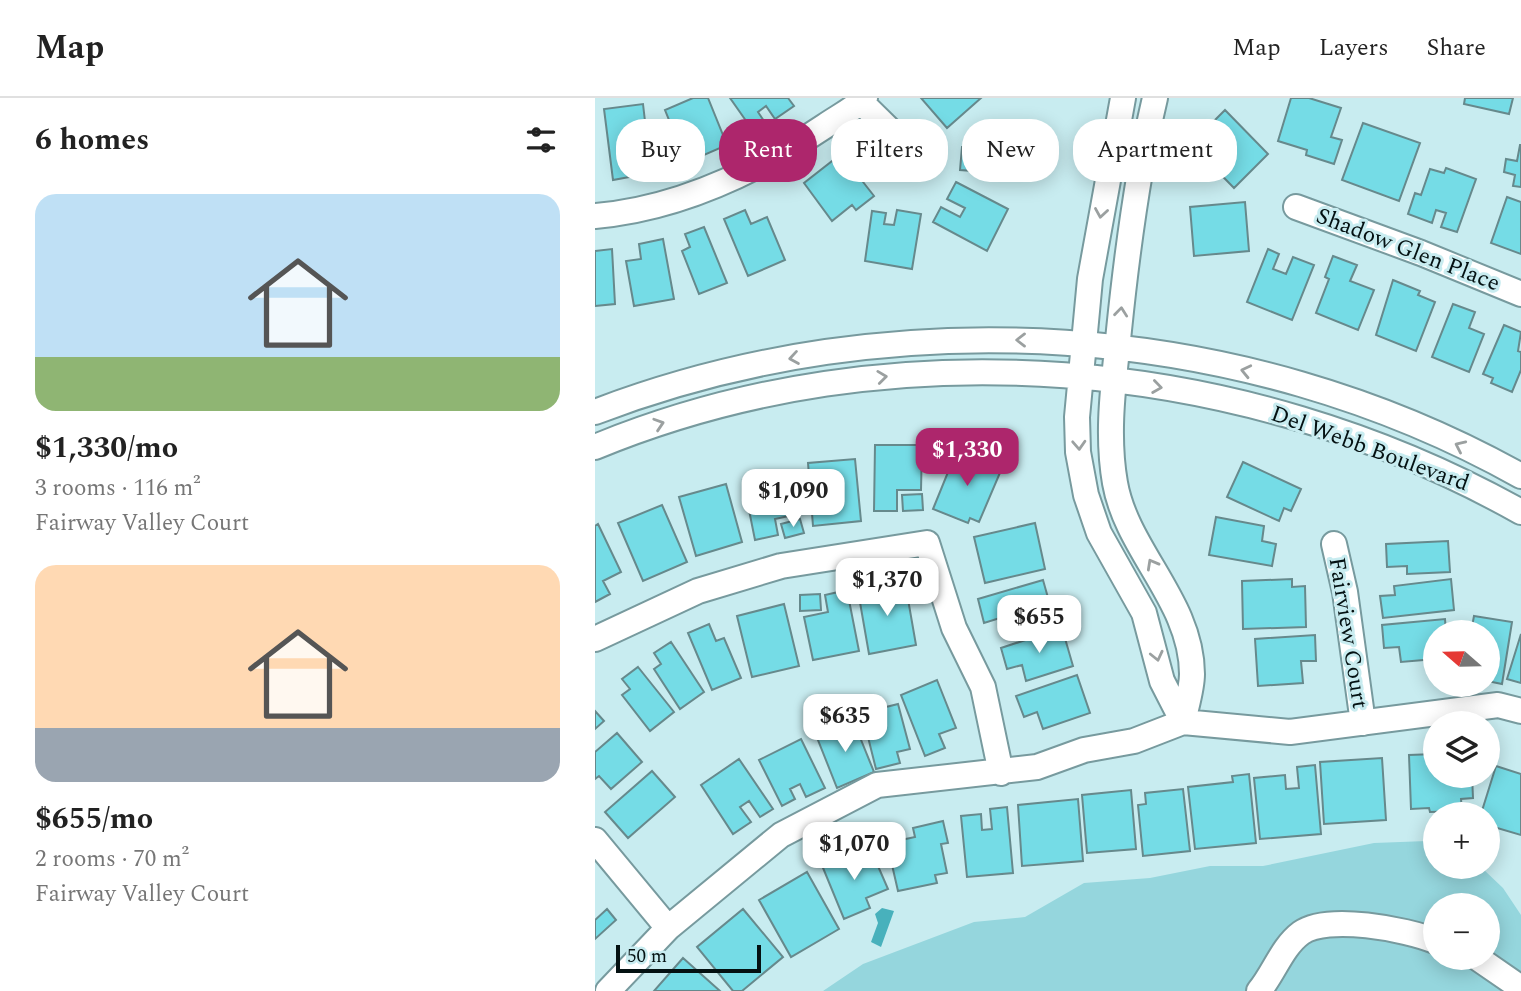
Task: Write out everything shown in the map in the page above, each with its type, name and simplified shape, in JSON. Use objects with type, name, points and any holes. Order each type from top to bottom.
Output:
[{"type":"street","points":[[1123,98],[1090,279],[1081,377],[1079,452],[1086,495],[1099,533],[1144,612],[1163,681],[1184,722]]},
{"type":"street","points":[[1154,98],[1135,200],[1113,380],[1110,449],[1115,487],[1127,522],[1171,601],[1186,643],[1192,674],[1184,722]]},
{"type":"street","points":[[595,216],[629,213],[681,199],[753,169],[863,100],[881,119]]},
{"type":"street","name":"Shadow Glen Place","points":[[1296,207],[1421,253],[1521,294]]},
{"type":"street","name":"Del Webb Boulevard","points":[[595,412],[660,389],[781,360],[839,351],[961,341],[1084,342],[1208,362],[1322,392],[1409,424],[1521,477]]},
{"type":"street","name":"Del Webb Boulevard","points":[[595,447],[731,402],[847,381],[961,372],[1081,377],[1202,393],[1313,422],[1445,474],[1521,512]]},
{"type":"street","points":[[595,639],[698,591],[781,566],[927,543],[954,628],[983,687],[1001,773]]},
{"type":"street","name":"Fairview Court","points":[[1334,544],[1345,592],[1363,723]]},
{"type":"street","points":[[608,991],[668,928],[781,835],[877,785],[1037,767],[1084,750],[1134,741],[1184,722],[1290,732],[1498,705],[1521,710]]},
{"type":"street","points":[[595,840],[668,928]]},
{"type":"street","points":[[1259,991],[1292,941],[1316,926],[1380,927],[1409,931],[1423,936]]},
{"type":"street","points":[[1495,970],[1521,988]]},
{"type":"shaded area","points":[[1423,841],[1423,879],[1494,879],[1521,915],[1521,991],[823,991],[863,964],[974,922],[1025,917],[1084,883],[1150,878],[1210,866],[1263,866],[1374,843]]},
{"type":"shaded area","points":[[882,908],[894,911],[881,947],[871,942],[878,923],[875,914]]},
{"type":"building","points":[[693,98],[708,98],[719,125],[719,148],[705,155],[705,119],[669,119],[665,110]]},
{"type":"building","points":[[730,98],[788,98],[794,106],[775,119],[766,106],[758,112],[763,119],[745,119]]},
{"type":"building","points":[[921,98],[981,98],[948,127],[948,119],[939,119]]},
{"type":"building","points":[[1291,98],[1309,98],[1341,108],[1331,137],[1342,140],[1334,164],[1306,155],[1307,150],[1278,141]]},
{"type":"building","points":[[1465,98],[1513,98],[1509,114],[1464,104]]},
{"type":"building","points":[[643,104],[645,119],[616,119],[616,179],[613,180],[604,109]]},
{"type":"building","points":[[1225,110],[1234,119],[1216,119]]},
{"type":"building","points":[[1237,122],[1268,154],[1234,188],[1228,182],[1237,182]]},
{"type":"building","points":[[1363,123],[1420,143],[1399,201],[1342,180]]},
{"type":"building","points":[[1520,145],[1521,187],[1513,186],[1515,175],[1504,172],[1506,159],[1517,161]]},
{"type":"building","points":[[831,162],[831,182],[863,182],[874,196],[856,210],[852,205],[832,221],[804,183],[817,182],[817,173]]},
{"type":"building","points":[[1446,168],[1476,179],[1457,232],[1441,227],[1446,213],[1436,210],[1432,223],[1408,214],[1415,193],[1421,195],[1430,169],[1444,173]]},
{"type":"building","points":[[956,182],[1008,209],[987,251],[933,222],[941,207],[960,217],[965,208],[947,199]]},
{"type":"building","points":[[1507,197],[1521,202],[1521,254],[1491,243]]},
{"type":"building","points":[[1245,202],[1249,251],[1194,256],[1190,207]]},
{"type":"building","points":[[745,210],[751,224],[767,217],[785,260],[748,276],[724,219]]},
{"type":"building","points":[[897,210],[921,214],[912,269],[865,261],[872,211],[886,213],[884,224],[894,225]]},
{"type":"building","points":[[704,227],[727,283],[699,294],[682,251],[690,247],[685,234]]},
{"type":"building","points":[[663,239],[674,299],[634,306],[626,261],[641,259],[639,244]]},
{"type":"building","points":[[612,249],[615,304],[595,306],[595,251]]},
{"type":"building","points":[[1268,249],[1279,254],[1273,269],[1286,274],[1293,257],[1314,265],[1292,320],[1247,302]]},
{"type":"building","points":[[1333,256],[1357,265],[1350,281],[1374,290],[1358,330],[1316,313],[1329,279],[1325,277]]},
{"type":"building","points":[[1393,280],[1420,291],[1418,295],[1435,302],[1416,351],[1376,335]]},
{"type":"building","points":[[1453,304],[1475,312],[1469,328],[1484,334],[1469,372],[1432,357]]},
{"type":"building","points":[[1504,325],[1521,332],[1518,351],[1521,352],[1521,370],[1512,392],[1491,383],[1493,378],[1483,374]]},
{"type":"building","points":[[875,445],[922,445],[921,490],[897,490],[897,511],[874,511]]},
{"type":"building","points":[[957,450],[1002,468],[979,522],[970,518],[968,523],[933,509]]},
{"type":"building","points":[[855,459],[861,521],[813,526],[808,463]]},
{"type":"building","points":[[1243,462],[1301,489],[1291,511],[1284,508],[1279,521],[1227,497]]},
{"type":"building","points":[[790,471],[798,514],[775,519],[778,535],[755,540],[743,480]]},
{"type":"building","points":[[726,484],[742,542],[696,556],[679,497]]},
{"type":"building","points":[[922,494],[923,510],[903,511],[902,495]]},
{"type":"building","points":[[662,505],[687,562],[643,581],[618,523]]},
{"type":"building","points":[[1216,517],[1264,526],[1262,541],[1276,544],[1272,566],[1209,555]]},
{"type":"building","points":[[800,519],[804,533],[785,538],[781,524]]},
{"type":"building","points":[[1035,523],[1045,569],[985,583],[974,537]]},
{"type":"building","points":[[598,524],[621,572],[603,581],[610,594],[595,602],[595,526]]},
{"type":"building","points":[[1448,541],[1450,572],[1407,574],[1407,566],[1387,567],[1386,544]]},
{"type":"building","points":[[1292,579],[1292,587],[1305,586],[1306,627],[1243,629],[1242,581]]},
{"type":"building","points":[[1451,579],[1454,610],[1383,618],[1380,596],[1395,595],[1394,586]]},
{"type":"building","points":[[1043,580],[1054,619],[1007,632],[1003,617],[984,623],[978,599]]},
{"type":"building","points":[[905,582],[916,645],[869,654],[858,591]]},
{"type":"building","points":[[847,590],[859,651],[813,660],[804,617],[828,612],[825,595]]},
{"type":"building","points":[[820,594],[821,610],[800,611],[800,595]]},
{"type":"building","points":[[784,604],[799,666],[752,677],[737,616]]},
{"type":"building","points":[[1474,616],[1499,620],[1473,620]]},
{"type":"building","points":[[1500,620],[1512,622],[1500,684]]},
{"type":"building","points":[[1423,621],[1423,660],[1401,662],[1399,647],[1384,648],[1382,625]]},
{"type":"building","points":[[709,624],[716,641],[724,638],[741,678],[712,690],[688,633]]},
{"type":"building","points":[[1062,628],[1073,666],[1026,681],[1022,665],[1007,669],[1001,648]]},
{"type":"building","points":[[1521,634],[1521,683],[1507,679]]},
{"type":"building","points":[[1315,635],[1316,661],[1301,661],[1303,683],[1258,686],[1255,639]]},
{"type":"building","points":[[671,642],[704,692],[680,709],[654,669],[661,664],[654,653]]},
{"type":"building","points":[[638,667],[674,712],[650,731],[622,695],[630,689],[622,679]]},
{"type":"building","points":[[1077,675],[1090,713],[1043,729],[1037,712],[1024,717],[1016,696]]},
{"type":"building","points":[[937,680],[956,728],[939,734],[945,748],[925,756],[901,695]]},
{"type":"building","points":[[898,704],[910,749],[897,752],[900,763],[876,769],[862,713]]},
{"type":"building","points":[[595,711],[604,721],[595,729]]},
{"type":"building","points":[[853,720],[874,772],[837,788],[816,735]]},
{"type":"building","points":[[617,733],[642,762],[611,789],[599,776],[595,779],[595,752]]},
{"type":"building","points":[[801,739],[825,788],[806,797],[800,784],[790,789],[795,799],[782,806],[759,760]]},
{"type":"building","points":[[1423,754],[1423,788],[1473,788],[1473,798],[1461,799],[1461,802],[1423,802],[1423,808],[1411,809],[1409,755]]},
{"type":"building","points":[[1382,758],[1386,820],[1324,824],[1320,762]]},
{"type":"building","points":[[739,759],[773,809],[760,817],[749,801],[740,807],[751,822],[733,834],[701,785]]},
{"type":"building","points":[[1315,765],[1321,834],[1260,839],[1254,778],[1285,775],[1286,789],[1299,788],[1297,767]]},
{"type":"building","points":[[1500,767],[1521,774],[1521,835],[1500,829],[1500,802],[1485,802],[1489,788],[1500,788]]},
{"type":"building","points":[[652,771],[675,797],[628,838],[605,812]]},
{"type":"building","points":[[1249,774],[1256,843],[1195,849],[1188,787],[1233,782],[1232,776]]},
{"type":"building","points":[[1183,789],[1190,851],[1143,856],[1138,805],[1146,804],[1145,793]]},
{"type":"building","points":[[1131,790],[1136,849],[1087,853],[1082,795]]},
{"type":"building","points":[[1078,799],[1083,861],[1022,866],[1018,805]]},
{"type":"building","points":[[1007,807],[1013,873],[967,877],[961,816],[981,814],[982,830],[992,829],[990,809]]},
{"type":"building","points":[[943,821],[948,843],[941,844],[947,873],[935,875],[937,883],[898,891],[887,843],[915,837],[913,828]]},
{"type":"building","points":[[871,850],[888,889],[866,898],[870,908],[844,919],[821,863],[841,855],[846,866],[856,861],[854,857]]},
{"type":"building","points":[[807,872],[839,929],[791,957],[759,900]]},
{"type":"building","points":[[607,909],[616,920],[595,939],[595,920]]},
{"type":"building","points":[[743,909],[783,957],[742,991],[733,991],[697,947]]},
{"type":"building","points":[[683,958],[720,991],[654,991]]}]
